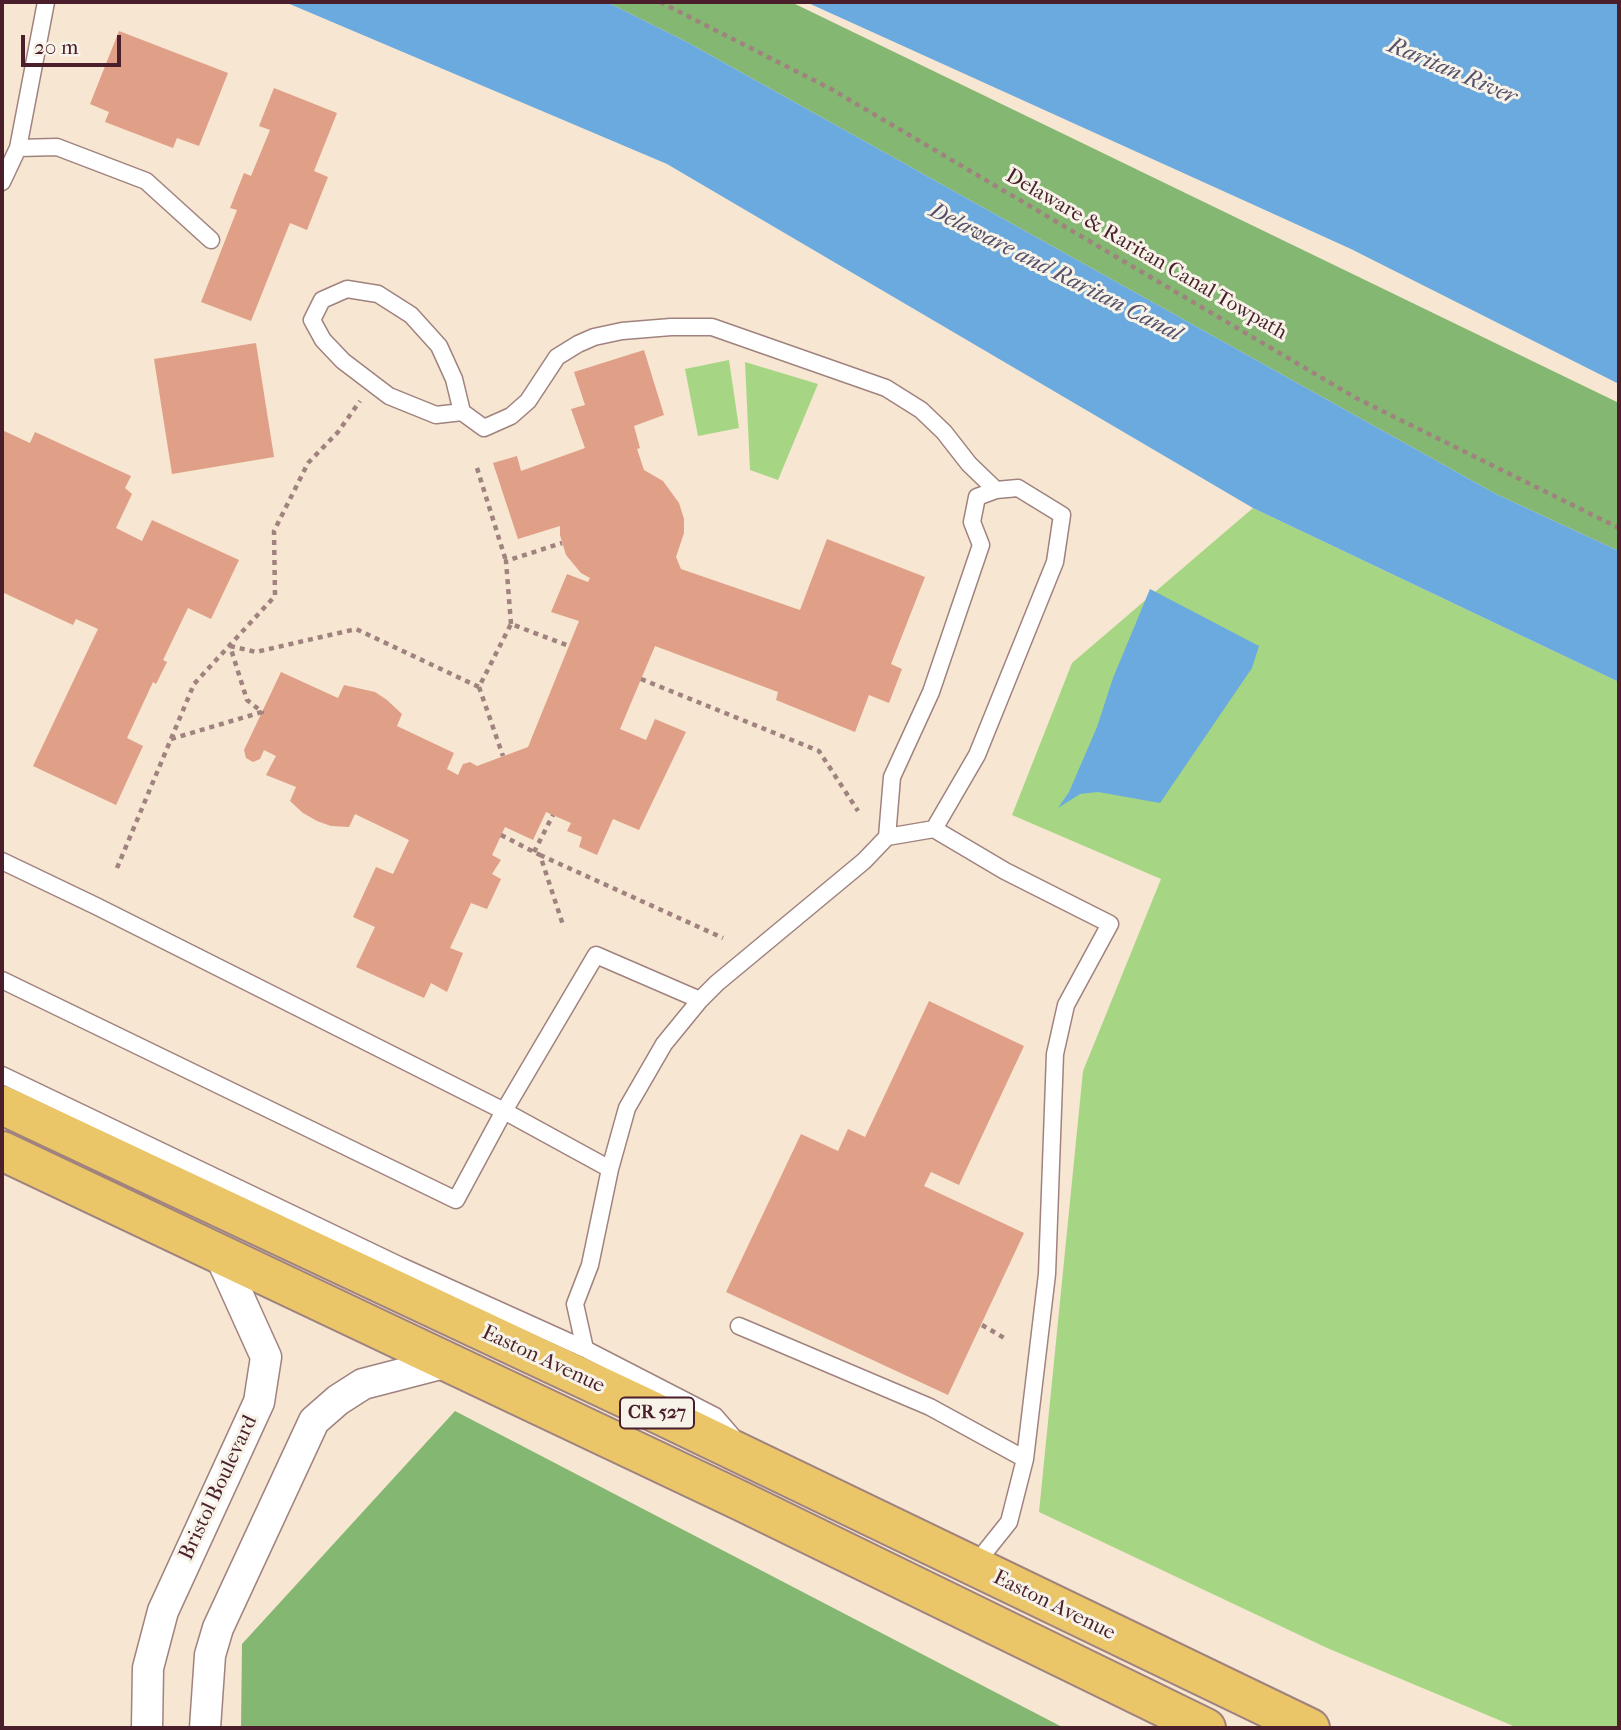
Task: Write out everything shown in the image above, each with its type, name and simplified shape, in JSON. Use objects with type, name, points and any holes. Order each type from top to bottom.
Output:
[{"type":"main road","name":"Easton Avenue","points":[[2,1105],[1310,1728]]},
{"type":"main road","name":"Easton Avenue","points":[[2,1151],[741,1501],[1206,1728]]},
{"type":"street","name":"Bristol Boulevard","points":[[147,1728],[148,1668],[163,1611],[259,1402],[266,1357],[219,1254]]},
{"type":"street","points":[[205,1728],[210,1655],[218,1628],[314,1421],[338,1400],[363,1384],[448,1362]]},
{"type":"lane","points":[[2,182],[18,148],[47,2]]},
{"type":"lane","points":[[18,148],[57,147],[146,181],[211,240]]},
{"type":"lane","points":[[462,412],[436,415],[389,396],[343,361],[323,340],[312,320],[322,300],[347,289],[378,293],[411,315],[439,346],[454,379],[462,412],[484,428],[511,416],[528,401],[557,357],[578,344],[594,337],[622,331],[712,327],[886,388],[920,410],[944,432],[969,464],[996,490]]},
{"type":"lane","points":[[887,837],[892,777],[930,692],[981,545],[972,522],[977,497],[996,490],[1018,488],[1062,515],[1055,562],[977,755],[934,829]]},
{"type":"lane","points":[[584,1349],[575,1304],[590,1265],[610,1168],[627,1108],[664,1044],[700,1000],[718,983],[864,861],[887,837],[934,829],[1005,871],[1110,924],[1066,1005],[1055,1054],[1047,1274],[1025,1459],[1009,1522],[972,1567]]},
{"type":"lane","points":[[2,861],[504,1111],[610,1168]]},
{"type":"lane","points":[[2,980],[456,1200],[504,1111],[596,955],[700,1000]]},
{"type":"lane","points":[[2,1075],[401,1266],[584,1349],[715,1416],[754,1461]]},
{"type":"lane","points":[[739,1326],[930,1408],[1025,1459]]},
{"type":"path","name":"Delaware & Raritan Canal Towpath","points":[[660,2],[831,89],[1356,398],[1619,528]]},
{"type":"path","points":[[117,869],[194,684],[275,596],[274,531],[308,463],[338,432],[362,399]]},
{"type":"path","points":[[477,468],[506,561],[511,624],[479,687]]},
{"type":"path","points":[[506,561],[562,542]]},
{"type":"path","points":[[511,624],[569,646]]},
{"type":"path","points":[[230,646],[256,652],[356,629],[479,687],[503,757]]},
{"type":"path","points":[[171,739],[262,712],[247,700],[230,646]]},
{"type":"path","points":[[641,680],[820,751],[858,811]]},
{"type":"path","points":[[534,852],[553,815]]},
{"type":"path","points":[[501,835],[723,937]]},
{"type":"path","points":[[540,855],[563,925]]},
{"type":"path","points":[[982,1325],[1006,1339]]},
{"type":"green space","points":[[607,2],[791,2],[1619,403],[1619,551],[1496,494],[687,42]]},
{"type":"green space","points":[[729,360],[739,428],[698,436],[685,369]]},
{"type":"green space","points":[[745,362],[818,384],[778,480],[750,470]]},
{"type":"green space","points":[[1253,508],[1619,682],[1619,1728],[1518,1728],[1327,1648],[1039,1512],[1083,1071],[1161,879],[1012,815],[1072,663]]},
{"type":"green space","points":[[455,1411],[1064,1728],[241,1728],[242,1644]]},
{"type":"water","name":"Delaware and Raritan Canal","points":[[285,2],[607,2],[687,42],[1496,494],[1619,551],[1619,682],[1253,508],[667,164]]},
{"type":"water","name":"Raritan River","points":[[806,2],[1619,2],[1619,384],[1351,249]]},
{"type":"water","points":[[1150,589],[1259,646],[1252,668],[1160,803],[1098,792],[1080,794],[1058,808],[1069,792],[1097,727],[1113,678]]},
{"type":"building","points":[[119,31],[228,73],[199,146],[177,138],[173,148],[105,122],[109,112],[90,104]]},
{"type":"building","points":[[274,88],[337,113],[314,171],[328,177],[307,230],[290,223],[251,321],[201,302],[237,210],[230,208],[244,173],[251,176],[270,130],[259,126]]},
{"type":"building","points":[[256,343],[274,457],[172,474],[154,359]]},
{"type":"building","points":[[644,350],[664,415],[634,426],[640,448],[637,449],[644,470],[663,481],[679,503],[684,519],[684,533],[676,557],[681,569],[800,610],[827,539],[925,577],[891,664],[902,669],[889,703],[869,695],[855,732],[776,700],[778,692],[655,646],[620,729],[646,740],[655,719],[686,732],[639,830],[613,819],[597,855],[579,847],[582,837],[567,831],[571,823],[546,812],[533,840],[505,827],[492,855],[501,860],[492,874],[501,879],[487,909],[471,903],[450,948],[463,953],[447,992],[431,983],[424,998],[356,967],[375,927],[353,917],[376,867],[393,874],[409,840],[355,814],[349,827],[331,826],[317,821],[290,801],[296,787],[266,775],[276,756],[264,750],[260,759],[253,762],[246,758],[244,750],[281,672],[338,698],[344,685],[375,692],[402,714],[397,726],[454,753],[447,769],[458,775],[463,764],[470,762],[477,766],[528,747],[579,621],[551,612],[567,574],[588,582],[590,578],[581,573],[566,555],[560,526],[518,539],[493,463],[517,456],[521,471],[585,448],[571,409],[585,405],[574,372]]},
{"type":"building","points":[[2,430],[30,443],[35,432],[131,476],[125,488],[132,494],[116,528],[142,541],[152,520],[239,560],[211,619],[188,608],[163,660],[167,662],[156,684],[153,682],[127,738],[143,746],[116,805],[33,766],[98,629],[76,619],[73,625],[2,592]]},
{"type":"building","points":[[929,1001],[1024,1046],[959,1185],[931,1172],[924,1186],[1024,1233],[948,1395],[726,1292],[801,1134],[838,1151],[848,1129],[865,1137]]}]
